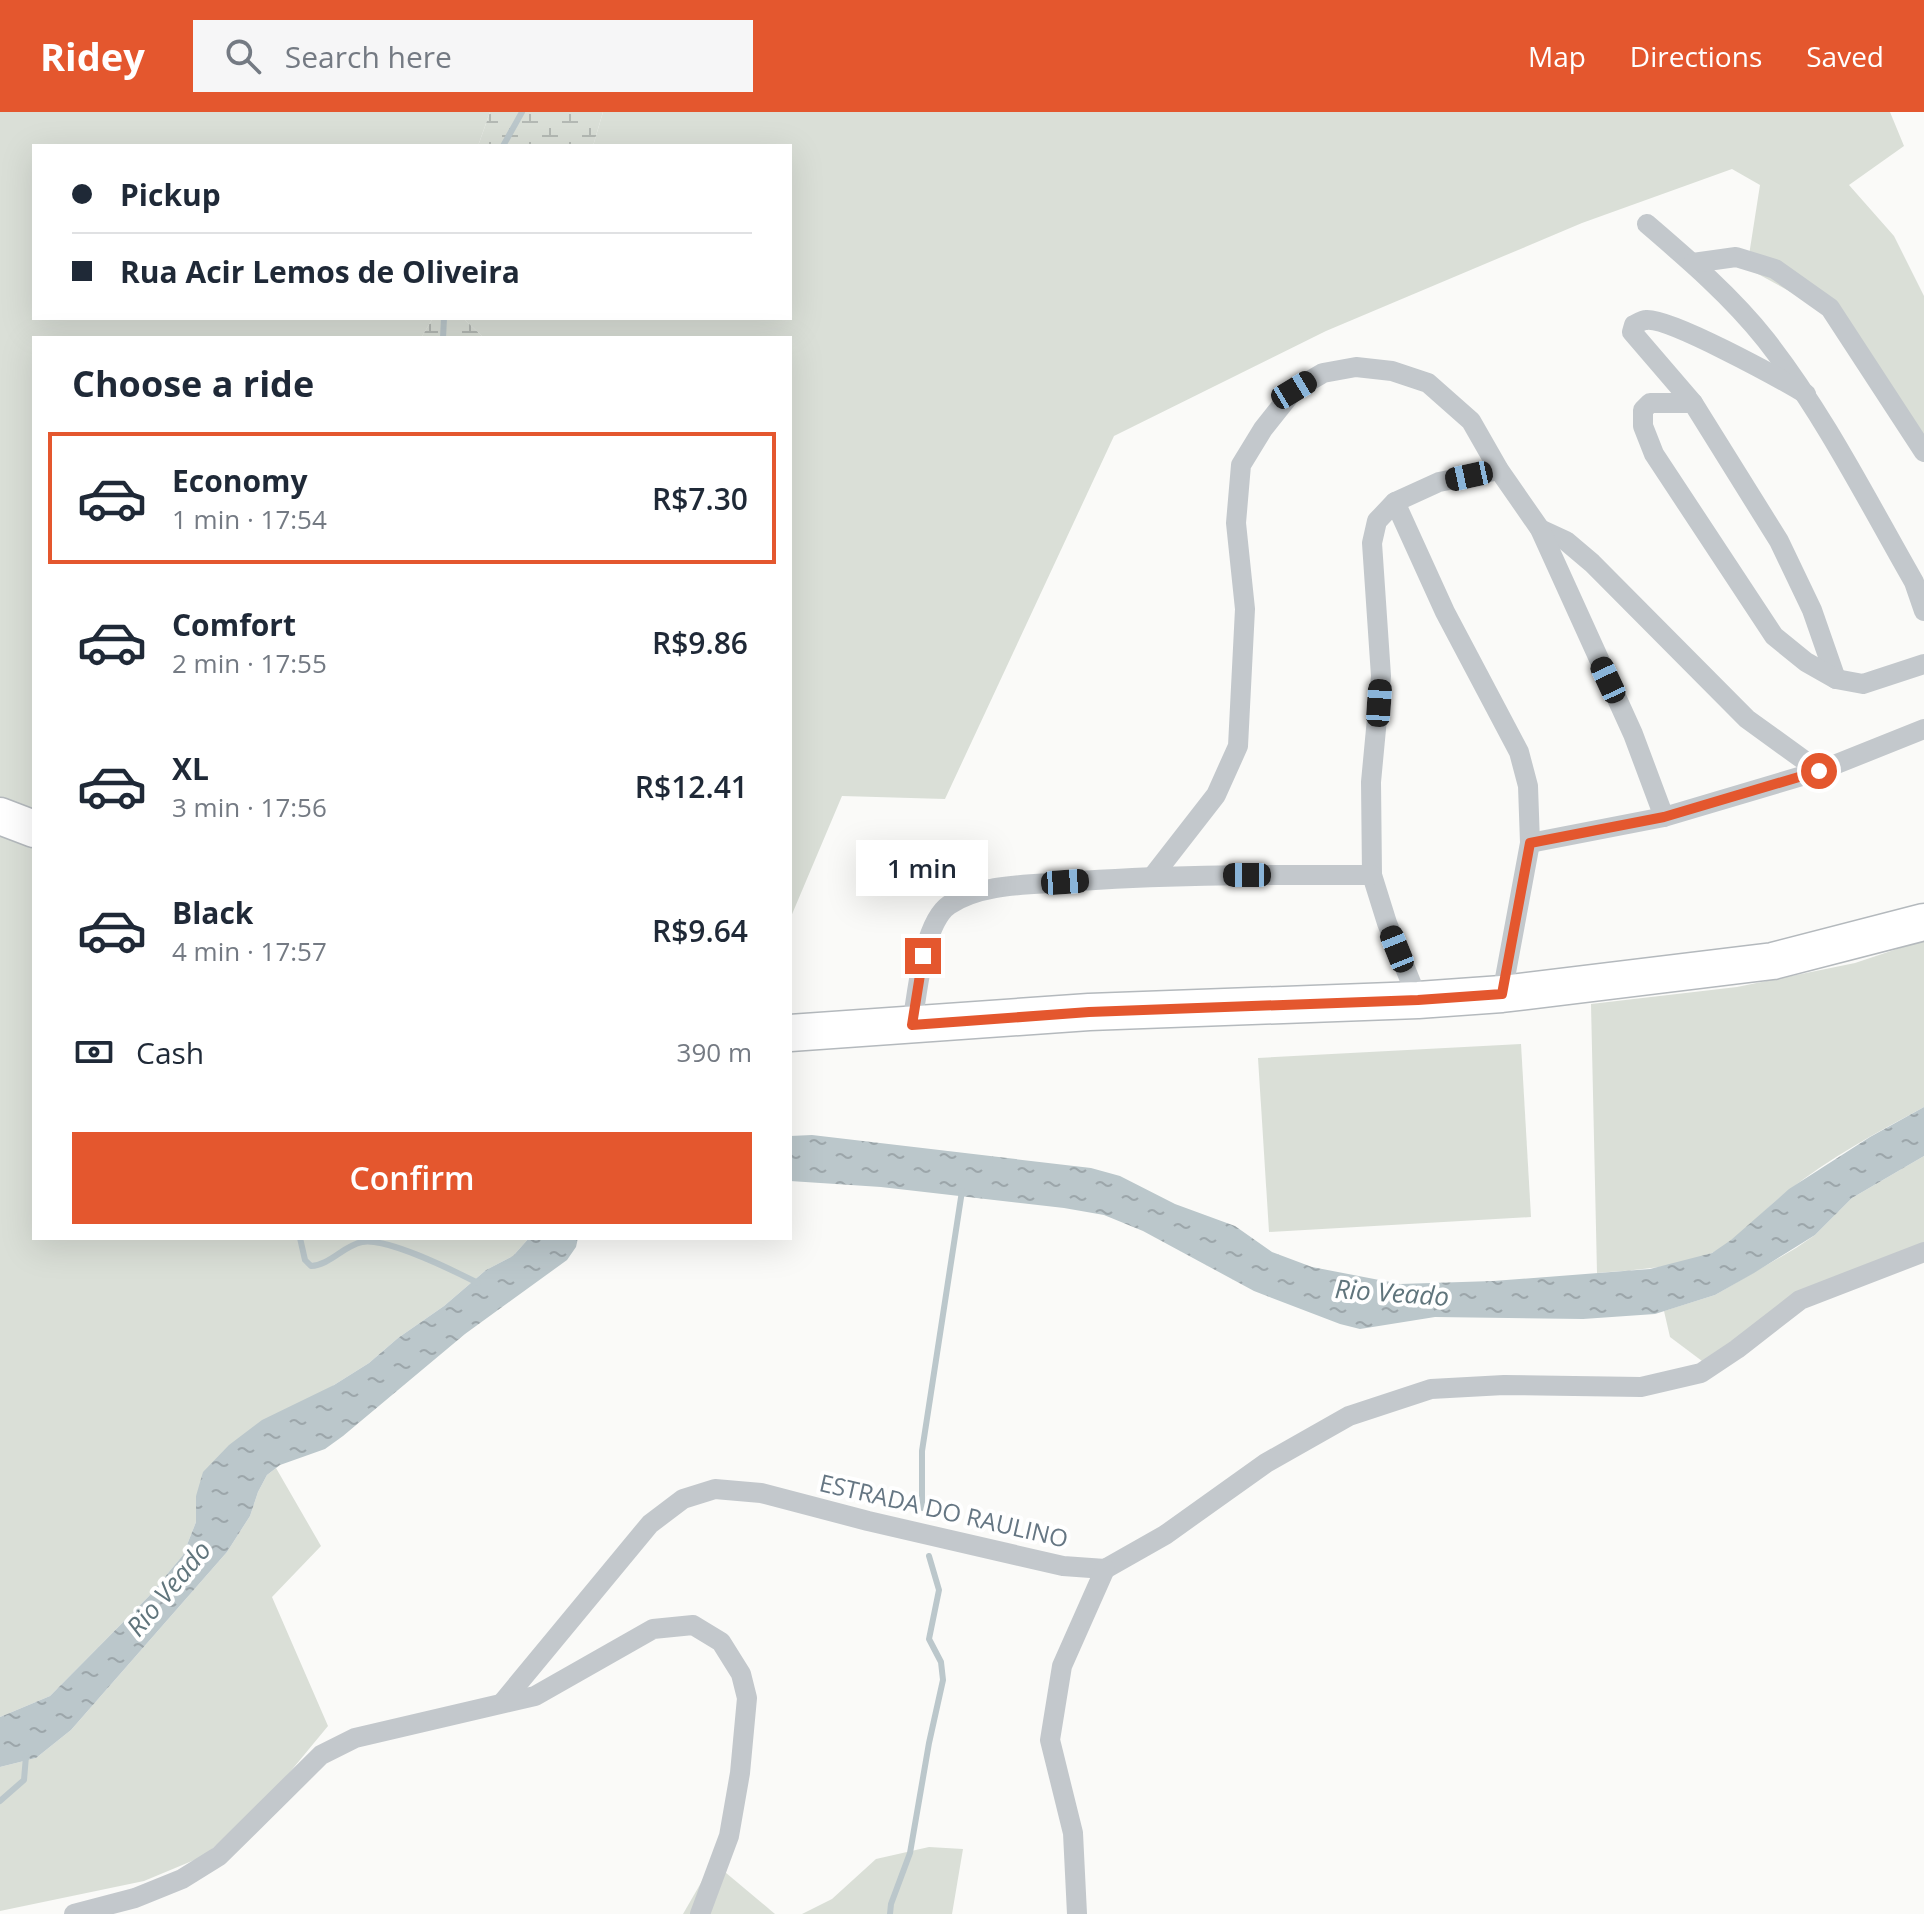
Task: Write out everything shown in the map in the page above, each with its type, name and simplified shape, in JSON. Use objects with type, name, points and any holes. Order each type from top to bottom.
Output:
[{"type":"highway","points":[[0,816],[32,828]]},
{"type":"highway","points":[[792,1033],[1089,1012],[1502,994],[1773,961],[1924,922]]},
{"type":"street","points":[[1647,224],[1693,263],[1764,338],[1806,394],[1919,576],[1924,611]]},
{"type":"street","points":[[1693,263],[1736,257],[1775,269],[1830,308],[1924,452]]},
{"type":"street","points":[[1806,394],[1679,329],[1644,320],[1634,325],[1632,332],[1693,403],[1779,541],[1812,610],[1836,679]]},
{"type":"street","points":[[1153,876],[1216,795],[1238,746],[1245,609],[1236,523],[1241,465],[1263,429],[1294,390],[1323,373],[1356,367],[1392,371],[1428,383],[1471,421],[1499,470],[1540,529],[1633,734],[1664,817]]},
{"type":"street","points":[[1693,403],[1650,403],[1643,410],[1643,426],[1654,454],[1774,636],[1806,662],[1836,679],[1863,684],[1924,664]]},
{"type":"street","points":[[1418,1000],[1387,923],[1372,875],[1371,782],[1381,676],[1372,543],[1377,521],[1395,502],[1439,482],[1499,470]]},
{"type":"street","points":[[1395,502],[1445,612],[1519,752],[1528,786],[1530,843],[1502,994]]},
{"type":"street","points":[[1540,529],[1566,541],[1592,563],[1747,719],[1819,771]]},
{"type":"street","points":[[1530,843],[1664,817],[1819,771],[1924,729]]},
{"type":"street","points":[[912,1025],[923,956],[935,924],[947,906],[969,896],[1007,887],[1153,876],[1372,875]]},
{"type":"street","points":[[1077,1914],[1073,1833],[1050,1740],[1062,1666],[1105,1569],[1165,1535],[1266,1463],[1349,1416],[1431,1389],[1504,1385],[1641,1387],[1701,1373],[1800,1300],[1924,1252]]},
{"type":"street","name":"ESTRADA DO RAULINO","points":[[502,1703],[650,1524],[683,1499],[715,1489],[761,1493],[1063,1566],[1105,1569]]},
{"type":"street","points":[[74,1914],[147,1893],[182,1879],[219,1856],[321,1755],[355,1738],[535,1696],[653,1629],[693,1625],[721,1642],[741,1674],[747,1698],[740,1773],[729,1836],[700,1914]]},
{"type":"green space","points":[[0,112],[490,112],[479,144],[32,144],[32,320],[432,320],[422,336],[32,336],[32,808],[0,800]]},
{"type":"green space","points":[[490,112],[603,112],[594,144],[479,144]]},
{"type":"green space","points":[[603,112],[1890,112],[1904,146],[1849,185],[1894,236],[1924,296],[1924,445],[1849,334],[1800,297],[1747,268],[1760,185],[1732,169],[1582,223],[1326,331],[1114,436],[945,799],[842,796],[792,914],[792,336],[482,336],[465,320],[792,320],[792,144],[594,144]]},
{"type":"green space","points":[[432,320],[465,320],[482,336],[422,336]]},
{"type":"green space","points":[[0,827],[32,837],[32,1240],[527,1240],[513,1256],[486,1270],[369,1363],[334,1385],[196,1496],[196,1522],[183,1555],[149,1596],[50,1696],[0,1717]]},
{"type":"green space","points":[[1924,940],[1924,1107],[1820,1167],[1731,1241],[1712,1253],[1670,1265],[1597,1273],[1591,1004],[1737,987],[1855,963]]},
{"type":"green space","points":[[1521,1044],[1531,1217],[1269,1232],[1258,1058]]},
{"type":"green space","points":[[1924,1156],[1924,1246],[1859,1274],[1706,1364],[1670,1337],[1664,1311],[1715,1295],[1796,1248],[1815,1235],[1852,1198]]},
{"type":"green space","points":[[276,1468],[321,1546],[272,1597],[328,1726],[266,1801],[204,1856],[144,1881],[0,1911],[0,1767],[36,1758],[71,1730],[227,1552],[250,1516],[267,1475]]},
{"type":"green space","points":[[929,1847],[963,1849],[952,1914],[802,1914],[832,1899],[876,1859]]},
{"type":"green space","points":[[713,1862],[775,1914],[683,1914]]},
{"type":"water","name":"Rio Veado","points":[[1924,1107],[1924,1156],[1852,1198],[1815,1235],[1715,1295],[1655,1314],[1583,1319],[1435,1317],[1360,1329],[1254,1291],[1143,1231],[1104,1215],[881,1187],[792,1181],[792,1136],[812,1135],[1091,1168],[1120,1176],[1175,1204],[1235,1226],[1272,1252],[1312,1267],[1400,1284],[1493,1281],[1650,1269],[1712,1253],[1789,1189]]},
{"type":"water","name":"Rio Veado","points":[[527,1240],[578,1240],[567,1260],[465,1334],[343,1436],[325,1449],[280,1465],[267,1475],[250,1516],[227,1552],[71,1730],[36,1758],[0,1767],[0,1717],[50,1696],[149,1596],[183,1555],[196,1522],[196,1496],[203,1472],[229,1445],[262,1420],[334,1385],[369,1363],[486,1270],[513,1256]]},
{"type":"waterway","points":[[504,144],[522,112]]},
{"type":"waterway","points":[[443,336],[444,320]]},
{"type":"waterway","points":[[922,1508],[922,1451],[962,1191]]},
{"type":"waterway","points":[[300,1240],[305,1260],[311,1266],[355,1244],[373,1242],[420,1256],[478,1283]]},
{"type":"waterway","points":[[890,1914],[910,1853],[943,1680],[941,1662],[929,1639],[939,1590],[929,1556]]},
{"type":"waterway","points":[[0,1801],[24,1780],[26,1756]]},
{"type":"route","points":[[923,956],[912,1025],[1089,1012],[1502,994],[1530,843],[1664,817],[1819,771]]}]
